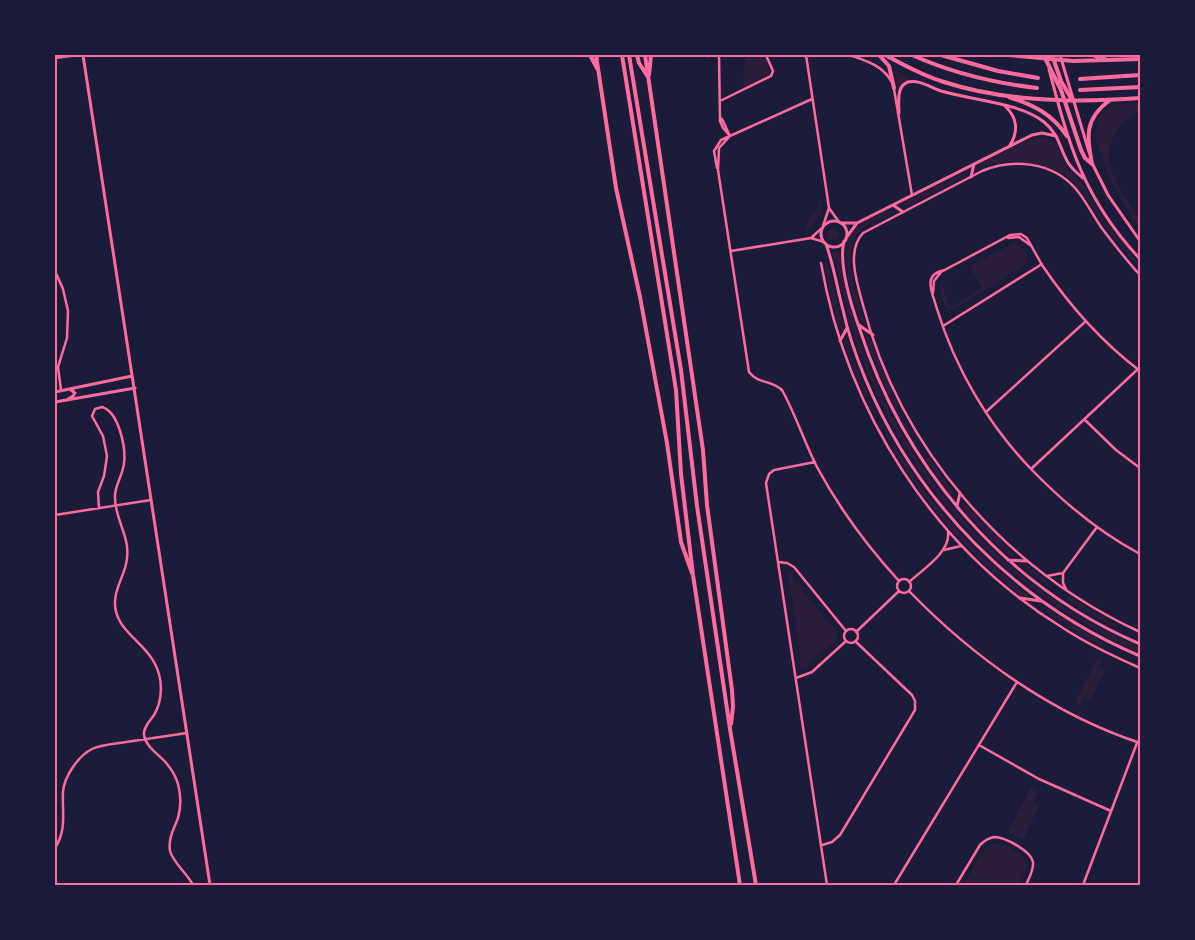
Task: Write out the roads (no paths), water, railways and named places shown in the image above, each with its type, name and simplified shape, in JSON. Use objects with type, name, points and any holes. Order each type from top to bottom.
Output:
[{"type":"main road","points":[[590,55],[599,72]]},
{"type":"main road","points":[[596,55],[616,188],[640,297],[667,443],[681,542],[688,566],[693,575]]},
{"type":"main road","points":[[622,55],[676,390],[681,474],[693,575],[740,885]]},
{"type":"main road","points":[[629,55],[684,390],[697,506],[730,729],[756,885]]},
{"type":"main road","points":[[637,55],[639,63],[648,77]]},
{"type":"main road","points":[[645,55],[703,450],[709,522],[732,690],[730,729]]},
{"type":"main road","points":[[648,77],[651,55]]},
{"type":"main road","points":[[879,55],[889,66],[894,88]]},
{"type":"main road","points":[[885,55],[917,72],[943,82],[1000,94],[1057,100],[1140,98]]},
{"type":"main road","points":[[912,55],[950,70],[981,79],[1037,88]]},
{"type":"main road","points":[[941,55],[998,72],[1038,78]]},
{"type":"main road","points":[[1009,55],[1046,57],[1061,61],[1140,60]]},
{"type":"main road","points":[[1052,55],[1061,81],[1072,100]]},
{"type":"main road","points":[[1093,55],[1111,61]]},
{"type":"main road","points":[[1046,57],[1065,100],[1081,150],[1085,158],[1092,164]]},
{"type":"main road","points":[[1080,79],[1140,75]]},
{"type":"main road","points":[[1080,90],[1140,87]]},
{"type":"main road","points":[[1000,94],[1039,108],[1056,121],[1067,136]]},
{"type":"main road","points":[[1092,164],[1089,129],[1098,111],[1111,100]]},
{"type":"street","points":[[55,58],[78,55]]},
{"type":"street","points":[[83,55],[210,885]]},
{"type":"street","points":[[719,55],[722,128],[730,136]]},
{"type":"street","points":[[720,101],[773,75],[766,55]]},
{"type":"street","points":[[806,55],[829,208],[821,234],[848,328],[865,378],[874,400],[897,443],[918,477],[941,506],[970,539],[1001,568],[1043,601],[1095,634],[1140,656]]},
{"type":"street","points":[[850,55],[882,69],[894,88],[912,195]]},
{"type":"street","points":[[1060,55],[1092,164],[1108,195],[1140,241]]},
{"type":"street","points":[[1046,57],[1067,136],[1083,178],[1106,218],[1140,260]]},
{"type":"street","points":[[899,112],[900,90],[905,84],[914,81],[955,95],[1021,110],[1036,116],[1048,126],[1057,137],[1070,165],[1083,178]]},
{"type":"street","points":[[812,99],[730,136],[719,148],[718,170],[749,372],[756,379],[775,384],[782,390],[815,462],[847,516],[899,581]]},
{"type":"street","points":[[1005,106],[1013,115],[1016,126],[1016,133],[1010,146]]},
{"type":"street","points":[[731,251],[811,238],[834,247],[845,240],[858,223],[1010,146],[1037,134],[1057,137]]},
{"type":"street","points":[[1140,274],[1112,241],[1074,187],[1046,168],[1022,163],[1000,165],[970,177],[863,233],[858,239],[854,255],[858,282],[873,335],[892,384],[915,431],[934,459],[960,493],[992,528],[1027,561],[1068,592],[1104,614],[1140,632]]},
{"type":"street","points":[[970,177],[974,164]]},
{"type":"street","points":[[894,205],[903,212]]},
{"type":"street","points":[[829,208],[846,230],[842,252],[843,265],[858,324],[872,365],[892,410],[921,460],[957,507],[1008,560],[1074,609],[1140,644]]},
{"type":"street","points":[[811,238],[830,221],[858,223]]},
{"type":"street","points":[[1031,469],[1139,370],[1110,346],[1086,321],[1042,264],[1027,238],[1021,234],[1014,234],[934,274],[930,281],[930,289],[943,326],[962,370],[987,411],[1006,439],[1031,469],[1058,495],[1097,527],[1140,554]]},
{"type":"street","points":[[821,263],[829,305],[860,394],[885,444],[909,482],[962,546],[1020,598],[1082,640],[1140,668]]},
{"type":"street","points":[[943,326],[1042,264]]},
{"type":"street","points":[[55,271],[66,300],[69,320],[67,338],[58,367],[61,390]]},
{"type":"street","points":[[987,411],[1086,321]]},
{"type":"street","points":[[858,324],[873,335]]},
{"type":"street","points":[[840,341],[848,328]]},
{"type":"street","points":[[55,392],[132,376]]},
{"type":"street","points":[[55,402],[135,388]]},
{"type":"street","points":[[62,401],[74,394],[74,391],[70,389]]},
{"type":"street","points":[[98,508],[98,492],[104,476],[107,456],[103,436],[92,416],[98,407],[105,408],[116,422],[124,449],[124,464],[115,496],[118,518],[125,534],[128,549],[125,569],[117,588],[116,611],[124,628],[149,653],[159,676],[161,688],[159,701],[155,713],[144,731],[152,749],[168,765],[178,784],[180,806],[171,834],[170,851],[193,885]]},
{"type":"street","points":[[1085,420],[1116,450],[1140,468]]},
{"type":"street","points":[[815,462],[778,469],[769,474],[766,488],[827,885]]},
{"type":"street","points":[[957,507],[960,493]]},
{"type":"street","points":[[55,515],[151,500]]},
{"type":"street","points":[[1068,592],[1063,583],[1063,573],[1097,527]]},
{"type":"street","points":[[943,551],[948,541],[948,531]]},
{"type":"street","points":[[909,582],[943,551],[952,547],[962,546]]},
{"type":"street","points":[[1008,560],[1027,561]]},
{"type":"street","points":[[778,562],[787,563],[794,567],[846,631]]},
{"type":"street","points":[[1046,576],[1063,573]]},
{"type":"street","points":[[899,581],[905,579],[911,587],[903,593],[899,591]]},
{"type":"street","points":[[899,581],[897,586],[899,591]]},
{"type":"street","points":[[856,632],[899,591]]},
{"type":"street","points":[[908,591],[960,639],[1017,682],[1073,714],[1139,743],[1083,885]]},
{"type":"street","points":[[1020,598],[1043,601]]},
{"type":"street","points":[[846,631],[852,629],[858,637],[850,643],[846,641]]},
{"type":"street","points":[[846,631],[844,636],[846,641]]},
{"type":"street","points":[[795,679],[812,672],[846,641]]},
{"type":"street","points":[[821,845],[832,842],[840,835],[915,710],[915,701],[912,695],[855,641]]},
{"type":"street","points":[[894,885],[1017,682]]},
{"type":"street","points":[[55,848],[61,836],[63,826],[63,791],[69,775],[78,761],[90,750],[97,747],[187,733]]},
{"type":"street","points":[[979,745],[1039,779],[1111,811]]},
{"type":"street","points":[[956,885],[980,845],[988,839],[998,838],[1012,843],[1030,855],[1033,867],[1026,885]]}]
